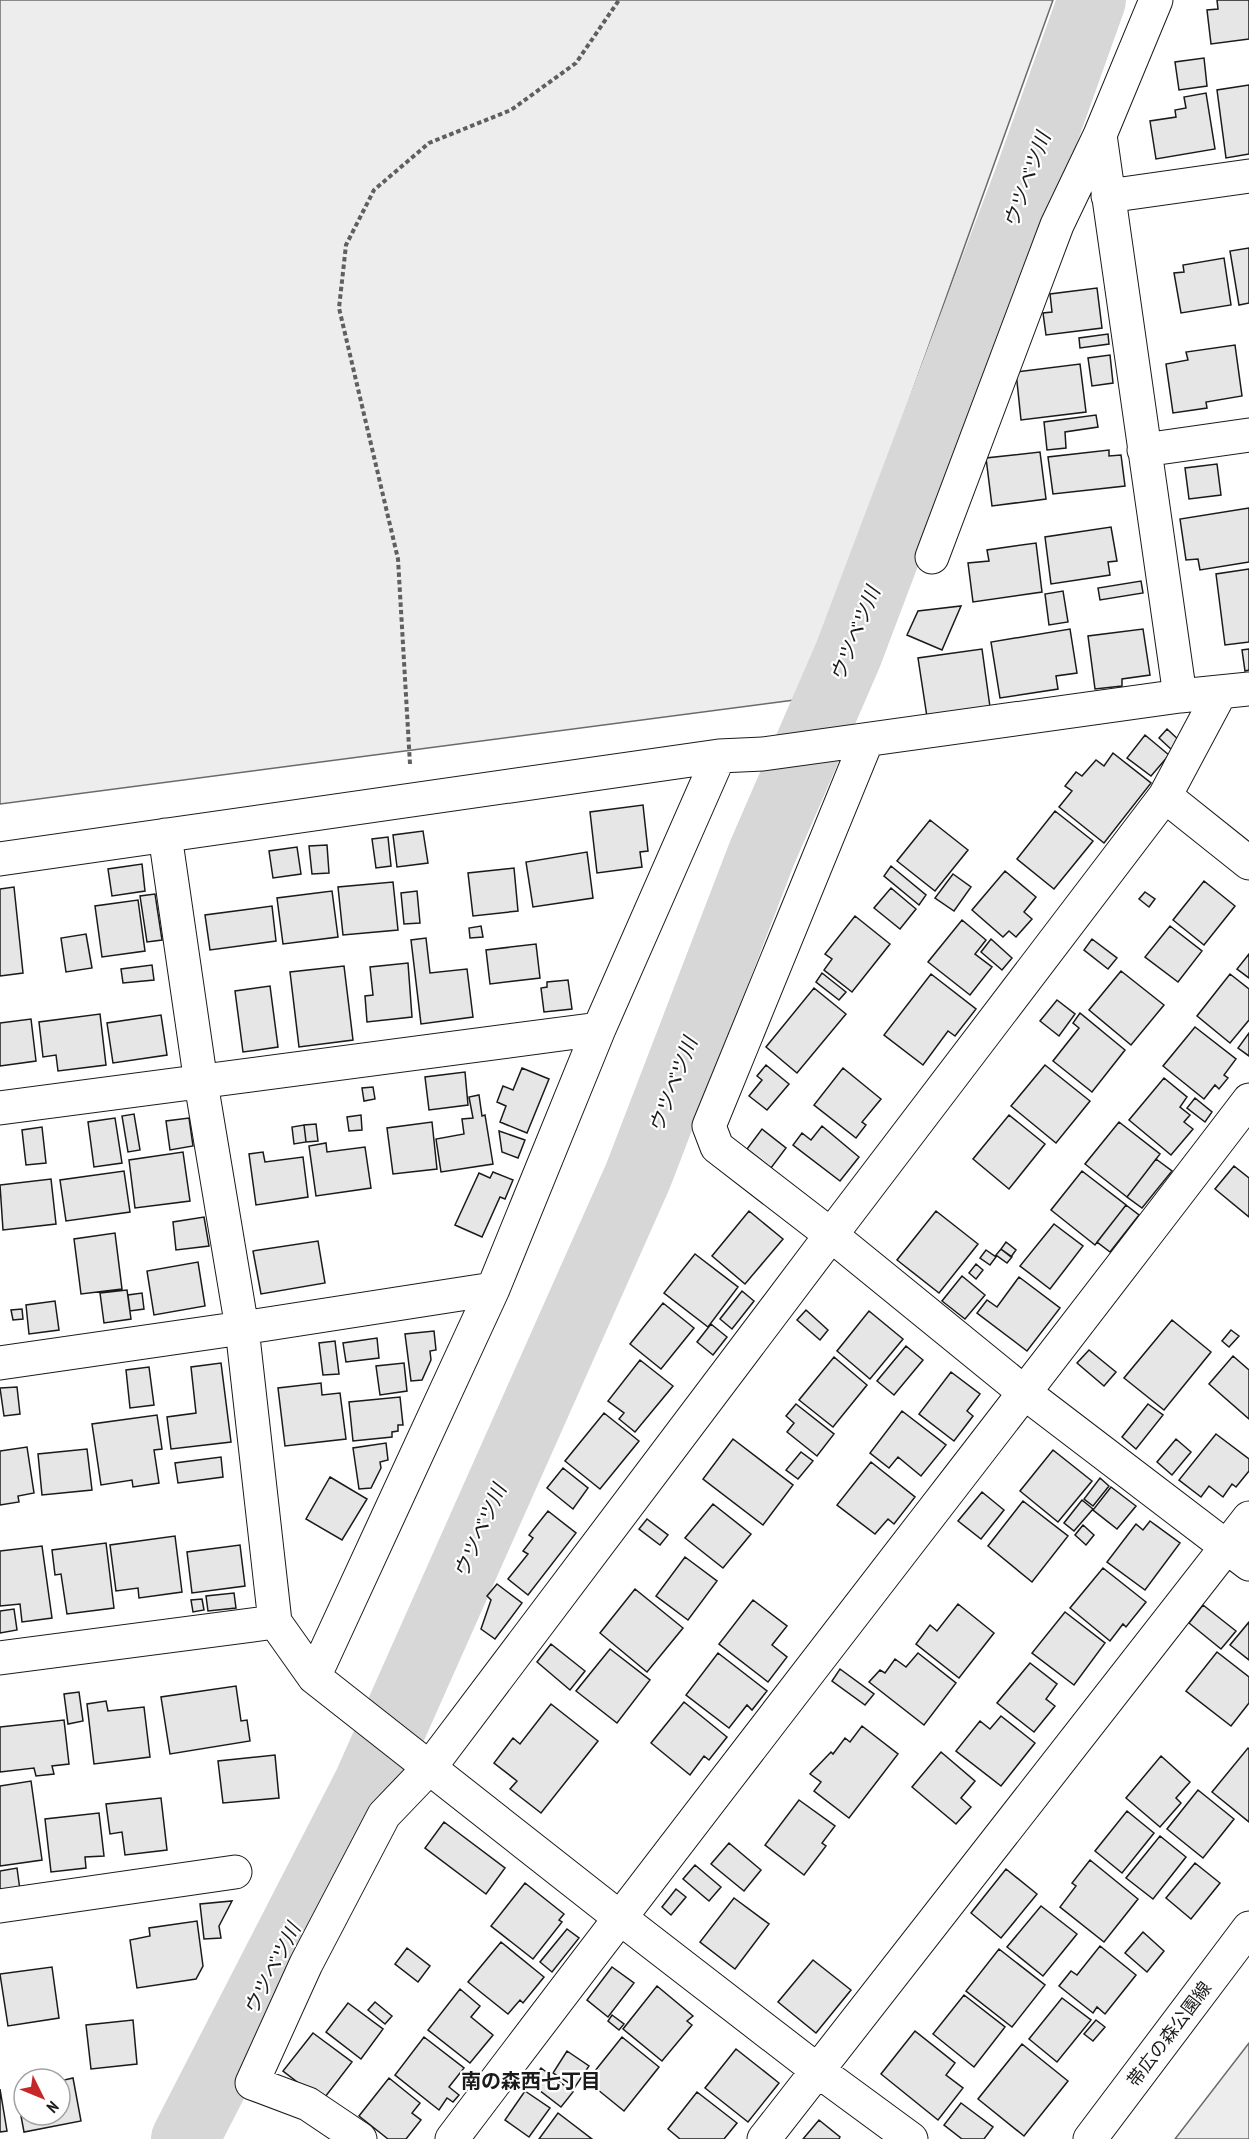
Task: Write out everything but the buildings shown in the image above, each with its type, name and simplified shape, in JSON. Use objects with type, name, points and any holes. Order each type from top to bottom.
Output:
[{"type":"street","points":[[932,557],[1058,225],[1100,135],[1156,0]]},
{"type":"street","points":[[1100,135],[1180,696]]},
{"type":"street","points":[[1108,196],[1249,176]]},
{"type":"street","points":[[1144,450],[1249,435]]},
{"type":"street","points":[[0,859],[719,756],[763,754],[1180,696],[1234,691]]},
{"type":"street","points":[[360,2139],[308,2104],[252,2083],[306,1964],[384,1815],[418,1758],[831,1235],[1165,796],[1234,691]]},
{"type":"street","points":[[858,741],[709,1126],[717,1147],[831,1235],[1025,1393],[1238,1556]]},
{"type":"street","points":[[314,1677],[493,1288],[599,1029],[719,756]]},
{"type":"street","points":[[1165,796],[1249,863]]},
{"type":"street","points":[[165,835],[201,1083],[242,1328],[275,1622],[314,1677],[619,1917],[817,2070],[911,2139]]},
{"type":"street","points":[[0,1108],[599,1029]]},
{"type":"street","points":[[452,2139],[619,1917],[1249,1100]]},
{"type":"street","points":[[0,1363],[493,1288]]},
{"type":"street","points":[[764,2139],[817,2070],[1238,1556],[1249,1518]]},
{"type":"street","points":[[0,1658],[275,1622]]},
{"type":"street","points":[[0,1906],[235,1872]]},
{"type":"street","name":"帯広の森公園線","points":[[1090,2139],[1249,1928]]},
{"type":"path","points":[[413,801],[398,559],[339,308],[346,245],[374,190],[429,142],[511,110],[576,63],[619,0]]},
{"type":"shaded area","points":[[0,0],[1053,0],[802,699],[0,804]]},
{"type":"shaded area","points":[[1249,2043],[1249,2139],[1175,2139]]},
{"type":"waterway","name":"ウツベツ川","points":[[185,2139],[367,1785],[638,1176],[762,853],[848,655],[1028,179],[1092,0]]},
{"type":"district","name":"南の森西七丁目","points":[[531,2081]]}]
